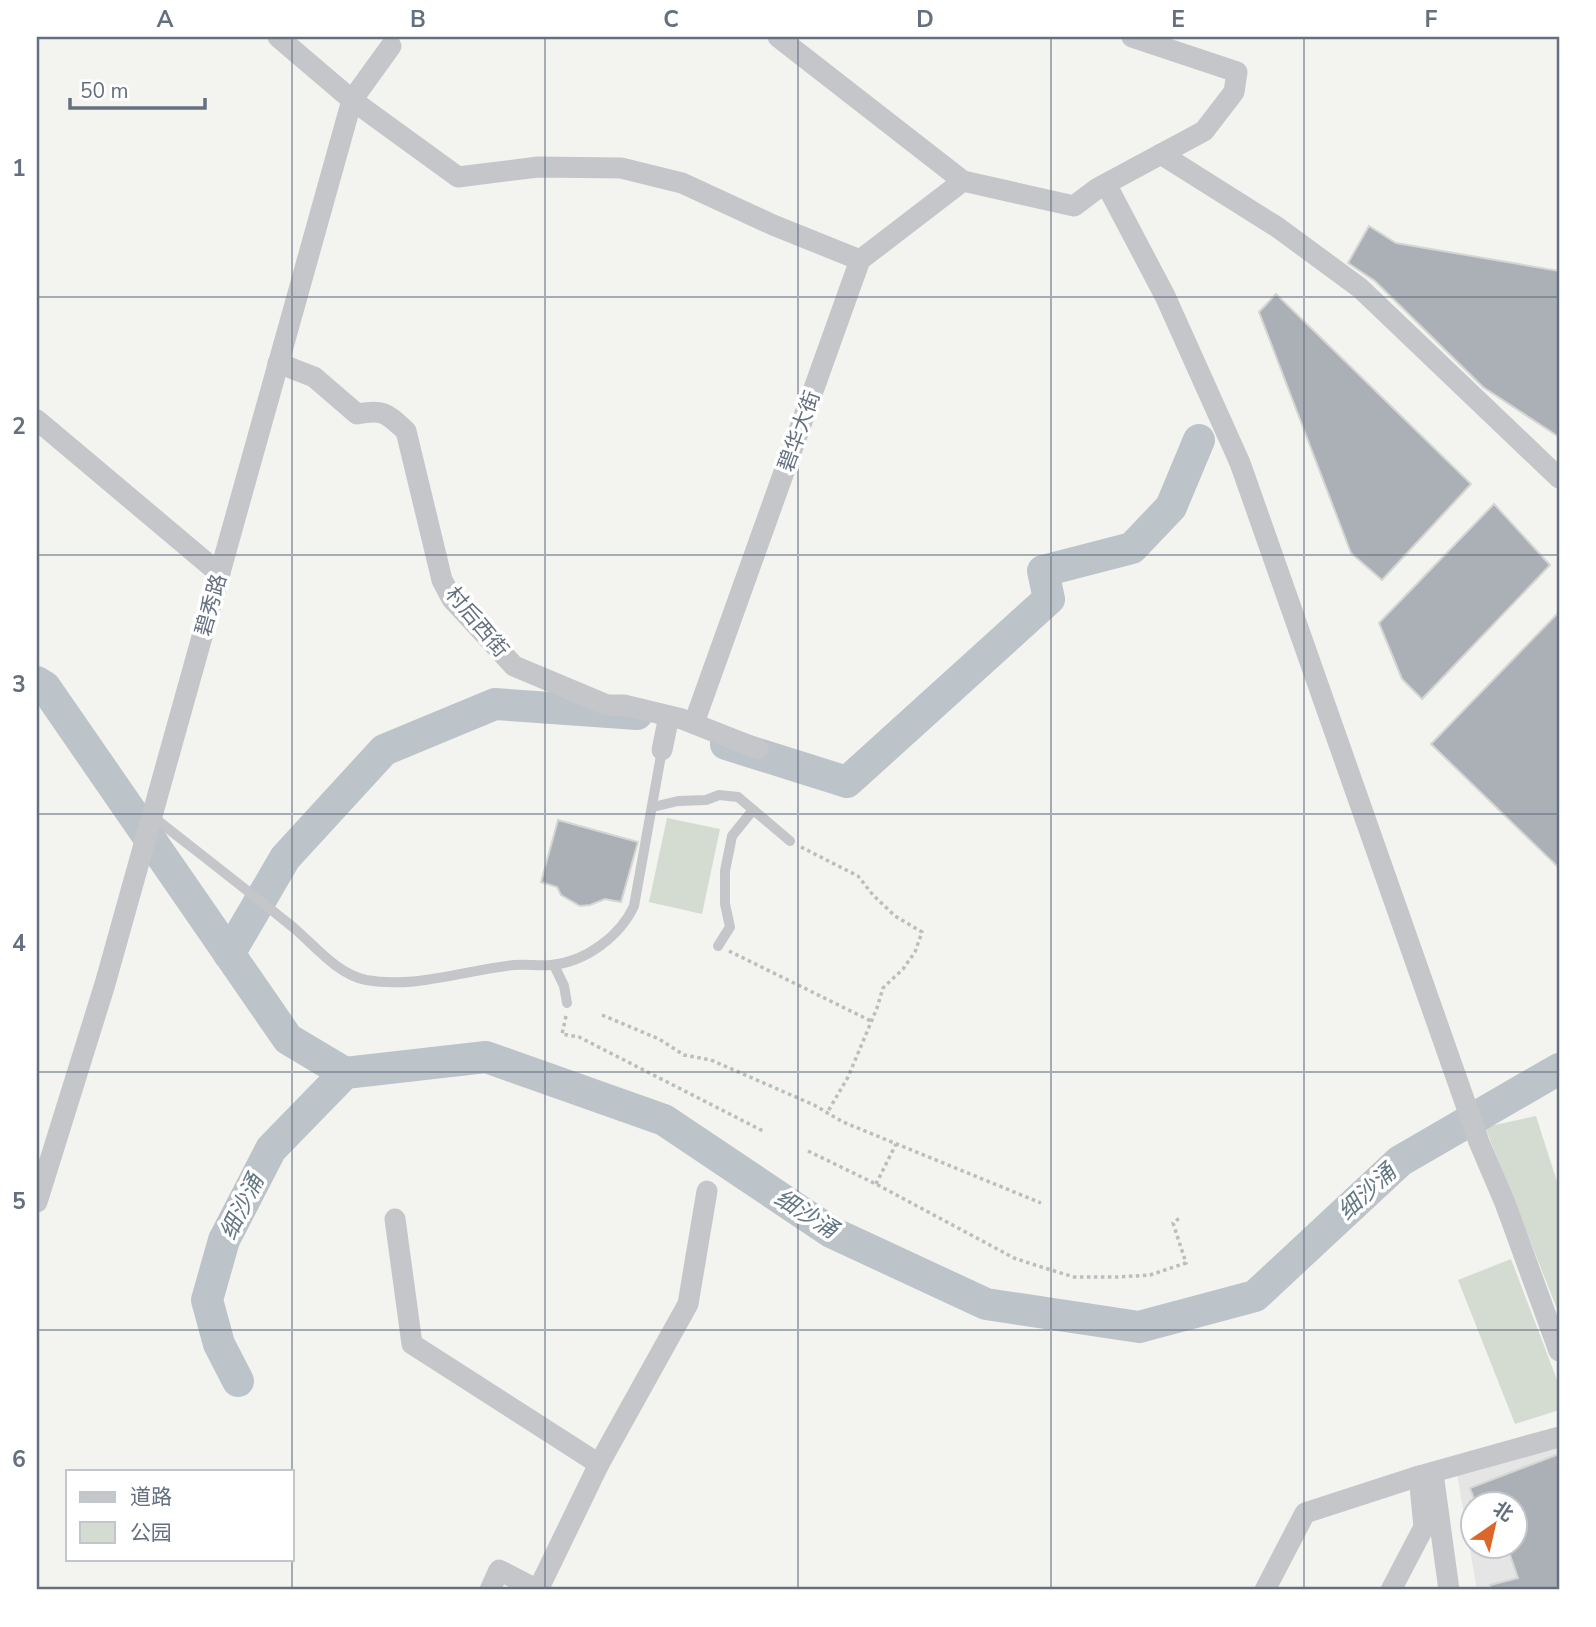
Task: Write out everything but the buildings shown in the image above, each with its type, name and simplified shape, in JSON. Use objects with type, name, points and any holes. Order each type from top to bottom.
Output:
[{"type":"street","points":[[278,37],[352,100],[458,177],[538,167],[621,169],[682,183],[773,225],[860,260],[963,181]]},
{"type":"street","points":[[778,37],[963,181],[1074,206],[1107,184],[1203,131],[1234,92],[1237,72],[1132,37]]},
{"type":"street","points":[[352,100],[391,46]]},
{"type":"street","name":"碧秀路","points":[[37,1202],[105,984],[352,100]]},
{"type":"street","points":[[1161,154],[1277,227],[1360,288],[1559,478]]},
{"type":"street","points":[[1107,184],[1166,296],[1240,463],[1479,1142],[1505,1203],[1559,1351]]},
{"type":"street","name":"碧华大街","points":[[694,723],[860,260]]},
{"type":"street","name":"村后西街","points":[[278,363],[314,377],[357,414],[376,411],[389,416],[406,431],[442,580],[452,599],[514,666],[607,705],[624,705],[694,723],[758,749]]},
{"type":"street","points":[[37,420],[220,574]]},
{"type":"street","points":[[662,750],[669,716]]},
{"type":"street","points":[[490,1590],[499,1570],[538,1590],[599,1464],[688,1304],[707,1191]]},
{"type":"street","points":[[395,1219],[412,1344],[599,1464]]},
{"type":"street","points":[[1265,1590],[1305,1513],[1426,1474],[1559,1437]]},
{"type":"street","points":[[1391,1590],[1424,1527],[1426,1474]]},
{"type":"street","points":[[1426,1474],[1449,1590]]},
{"type":"lane","points":[[152,816],[341,969],[363,979],[416,981],[516,965],[554,965],[576,960],[597,949],[626,923],[634,906],[662,750]]},
{"type":"lane","points":[[653,807],[678,801],[706,800],[719,795],[738,797],[790,841]]},
{"type":"lane","points":[[718,946],[730,927],[725,891],[732,836],[753,810]]},
{"type":"lane","points":[[554,965],[564,986],[567,1003]]},
{"type":"path","points":[[790,841],[858,876],[895,916],[922,932],[915,952],[904,968],[883,988],[848,1077],[827,1113]]},
{"type":"path","points":[[718,946],[871,1021]]},
{"type":"path","points":[[602,1014],[659,1039],[684,1055],[711,1060],[814,1105],[843,1122],[1041,1203]]},
{"type":"path","points":[[565,1022],[562,1034],[579,1037],[763,1131]]},
{"type":"path","points":[[876,1184],[896,1144]]},
{"type":"path","points":[[808,1151],[1014,1258],[1074,1277],[1150,1275],[1186,1263],[1173,1223],[1181,1217]]},
{"type":"shaded area","points":[[1559,1442],[1559,1590],[1477,1590],[1472,1560],[1530,1560],[1530,1490],[1460,1491],[1457,1474]]},
{"type":"green space","points":[[667,818],[720,829],[702,914],[649,902]]},
{"type":"green space","points":[[1536,1116],[1559,1188],[1559,1314],[1485,1127]]},
{"type":"green space","points":[[1511,1259],[1559,1385],[1559,1410],[1515,1424],[1458,1280]]},
{"type":"waterway","points":[[726,744],[847,782],[1049,599],[1043,571],[1132,548],[1171,507],[1199,440]]},
{"type":"waterway","points":[[37,682],[45,687],[288,1039],[345,1073]]},
{"type":"waterway","points":[[229,954],[285,858],[384,750],[495,704],[637,714]]},
{"type":"waterway","name":"细沙涌","points":[[238,1381],[219,1344],[207,1300],[224,1240],[271,1149],[345,1073],[486,1057],[664,1120],[831,1232],[986,1304],[1139,1327],[1255,1296],[1400,1161],[1559,1069]]}]
